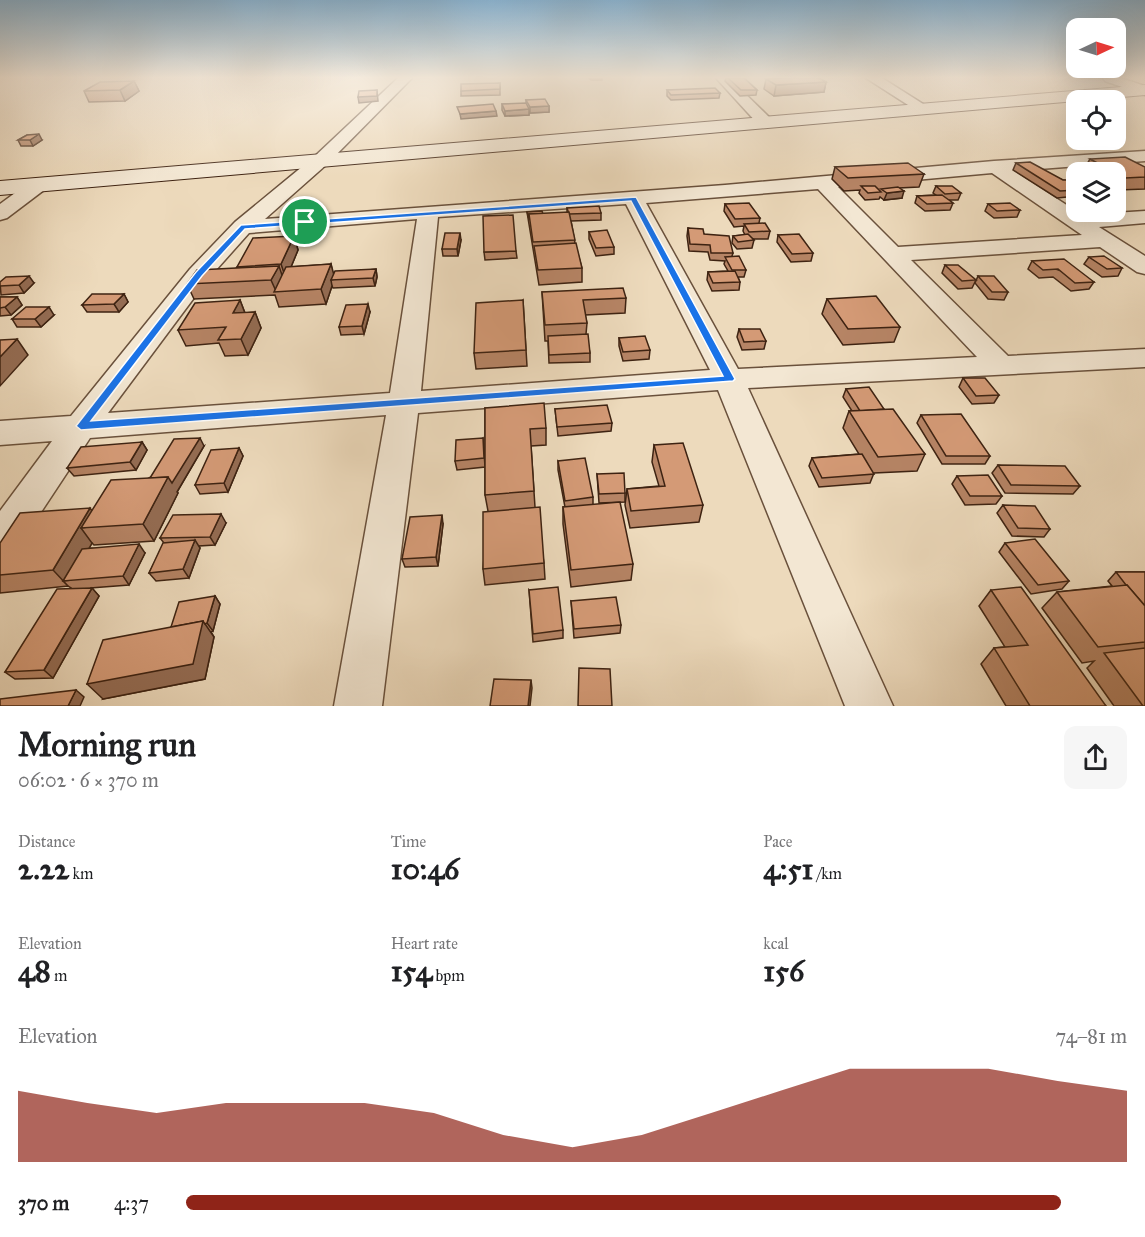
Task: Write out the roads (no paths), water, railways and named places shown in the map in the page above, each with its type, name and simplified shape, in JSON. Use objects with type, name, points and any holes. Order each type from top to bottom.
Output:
[{"type":"main road","points":[[0,188],[900,111]]},
{"type":"street","points":[[0,541],[81,426],[199,274],[243,227],[320,161],[371,111]]},
{"type":"street","points":[[753,111],[764,122]]},
{"type":"street","points":[[243,227],[823,183],[994,166],[1145,156]]},
{"type":"street","points":[[994,166],[1066,214]]},
{"type":"street","points":[[823,183],[1001,365]]},
{"type":"street","points":[[0,214],[37,186]]},
{"type":"street","points":[[633,198],[729,379],[869,706]]},
{"type":"street","points":[[358,706],[404,402],[428,212]]},
{"type":"street","points":[[1126,218],[1145,217]]},
{"type":"street","points":[[1078,222],[1145,267]]},
{"type":"street","points":[[892,254],[1105,240]]},
{"type":"street","points":[[0,433],[729,379],[1145,358]]}]
